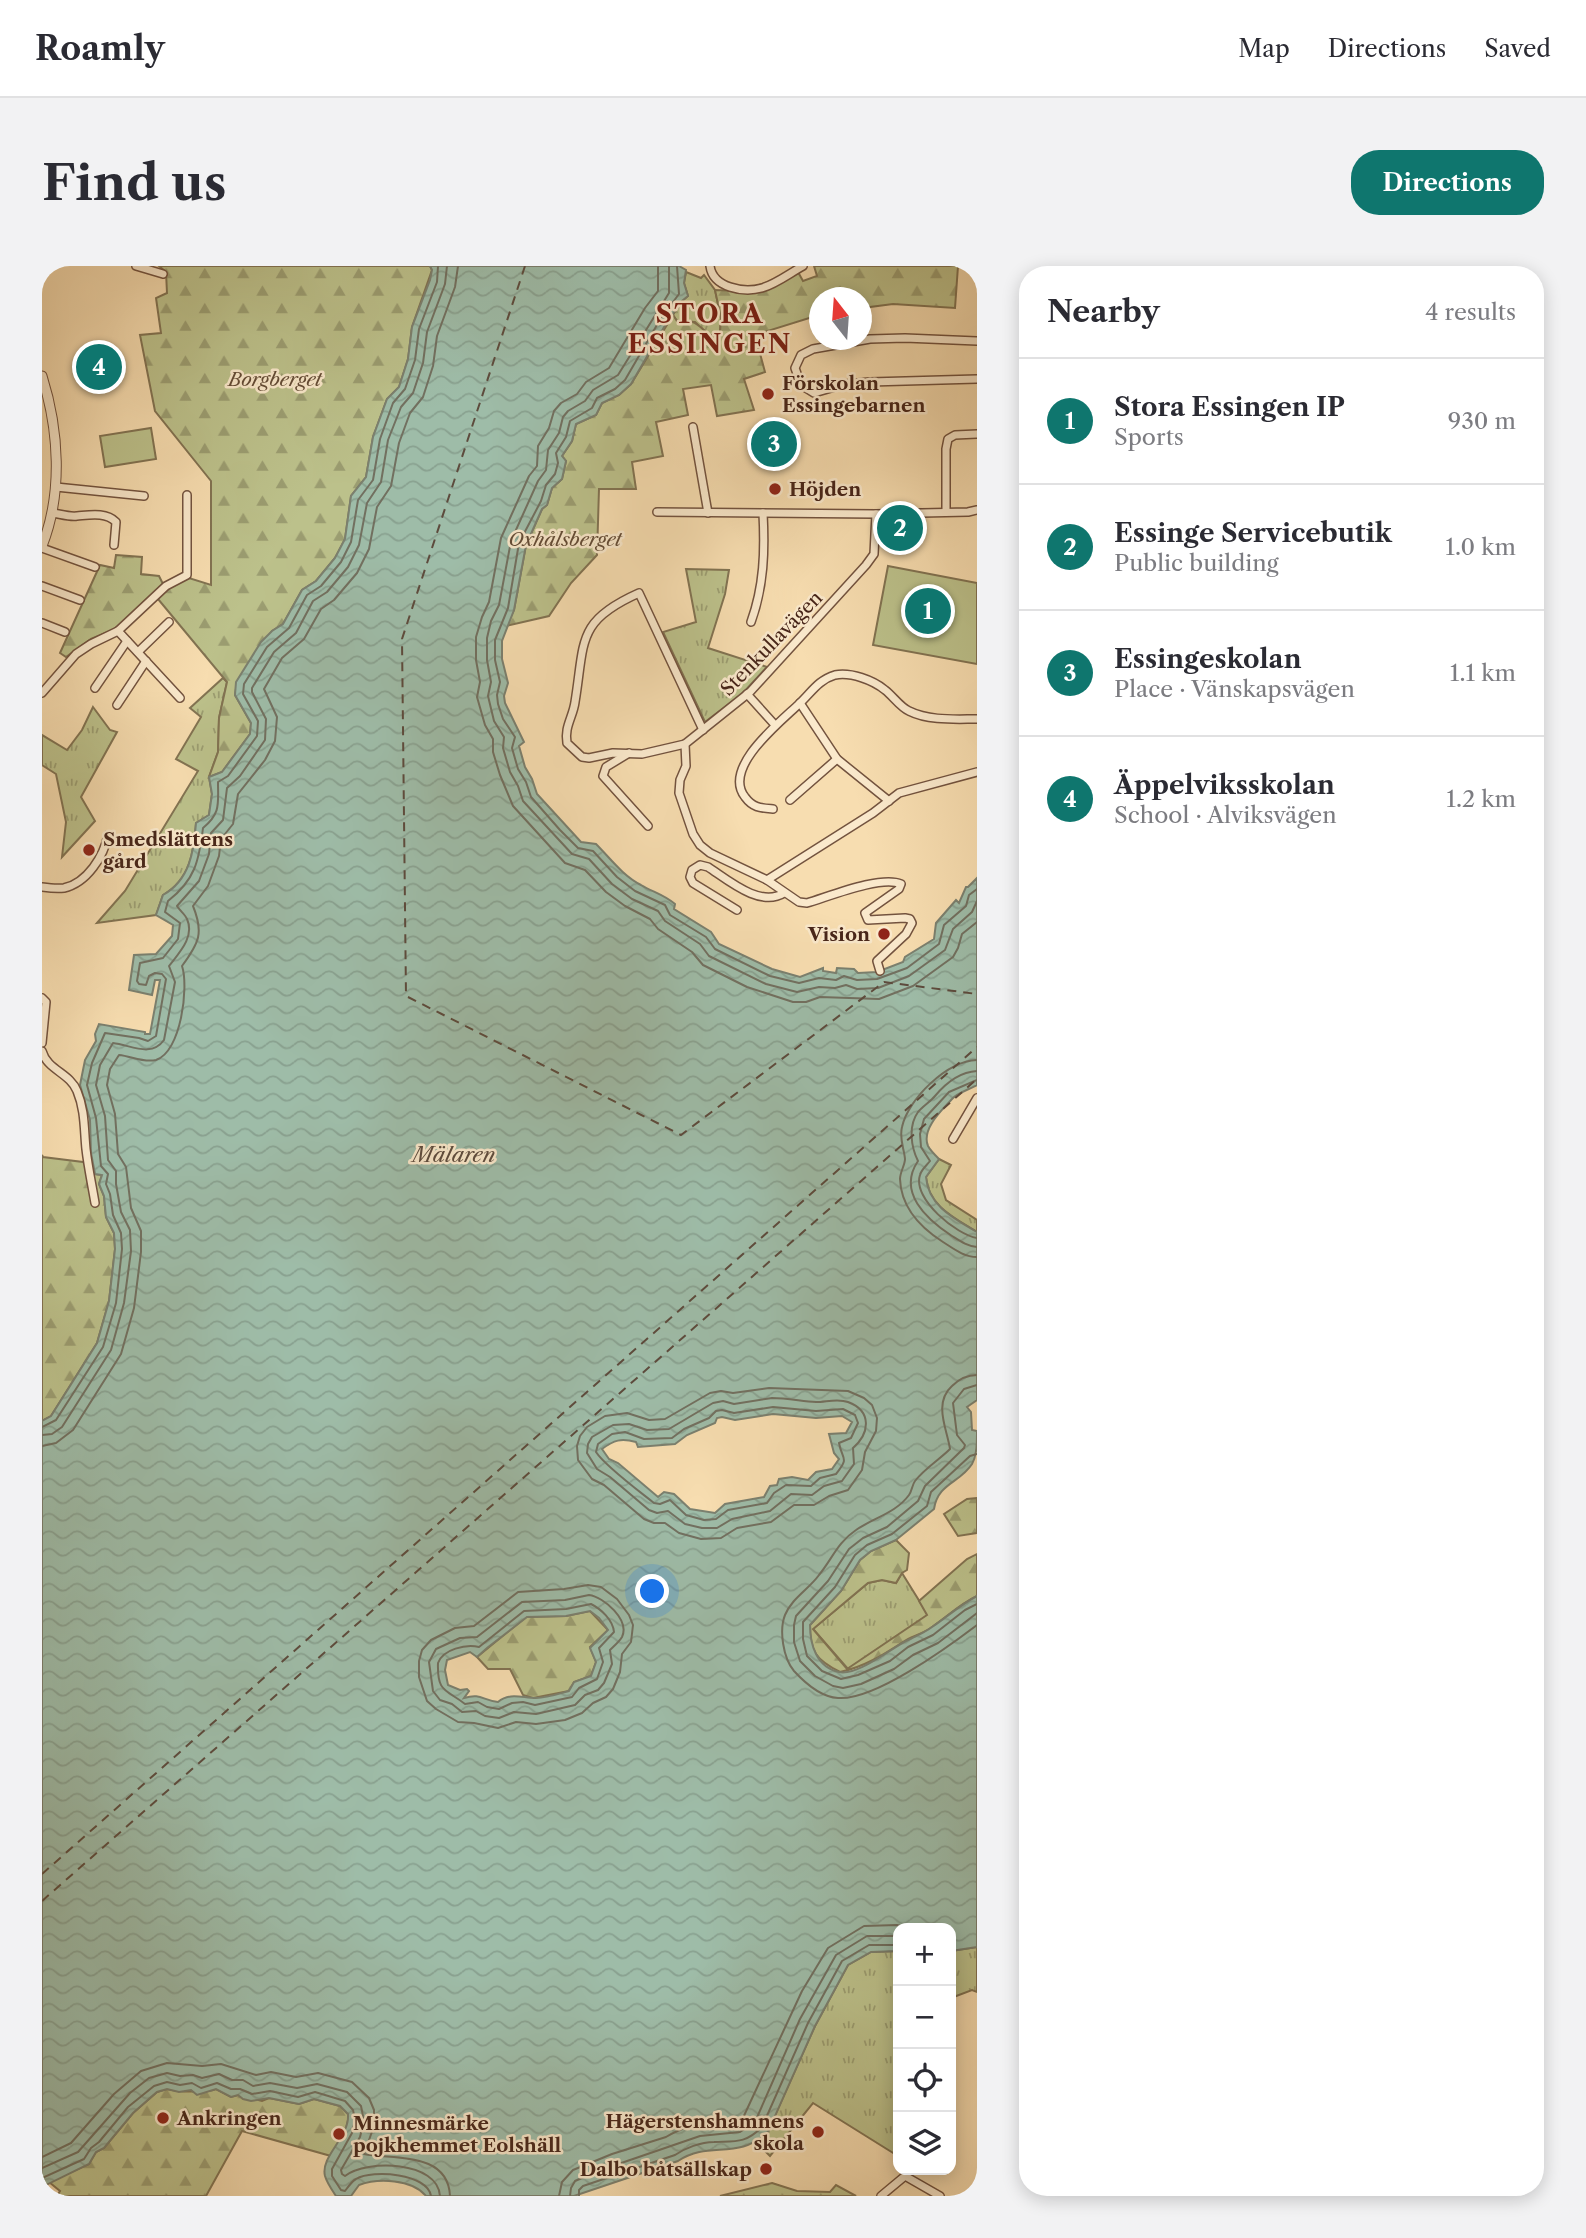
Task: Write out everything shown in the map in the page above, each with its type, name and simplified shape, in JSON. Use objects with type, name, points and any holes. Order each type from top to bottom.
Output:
[{"type":"street","points":[[136,266],[163,274]]},
{"type":"street","points":[[710,266],[713,276],[721,284],[750,289],[763,288],[803,266]]},
{"type":"street","points":[[977,341],[870,339],[813,349],[801,355],[795,368],[801,385],[814,393],[845,384],[977,379]]},
{"type":"street","points":[[42,376],[51,417],[56,464],[53,513],[42,547],[95,567]]},
{"type":"street","points":[[693,427],[708,513]]},
{"type":"street","points":[[946,512],[948,439],[955,435],[977,434]]},
{"type":"street","points":[[56,487],[144,496]]},
{"type":"street","points":[[42,693],[76,654],[118,631],[166,586],[187,575],[187,495]]},
{"type":"street","points":[[657,512],[876,514],[977,510]]},
{"type":"street","points":[[53,513],[111,517],[116,522],[114,545]]},
{"type":"street","points":[[751,622],[757,607],[764,565],[764,513]]},
{"type":"street","name":"Stenkullavägen","points":[[685,744],[747,694],[853,581],[874,554],[876,514]]},
{"type":"street","points":[[42,586],[80,600]]},
{"type":"street","points":[[703,730],[639,593],[608,610],[588,629],[575,706],[565,736],[572,750],[582,757],[642,754],[685,744],[686,766],[680,779],[679,793],[684,814],[700,845],[710,853],[767,880],[799,902],[807,903],[880,882],[896,881],[901,884],[899,889],[865,913],[868,920],[905,918],[912,923],[906,934],[877,961],[880,971]]},
{"type":"street","points":[[138,652],[169,622]]},
{"type":"street","points":[[42,623],[65,632]]},
{"type":"street","points":[[118,631],[180,698]]},
{"type":"street","points":[[95,688],[127,641]]},
{"type":"street","points":[[117,705],[146,662]]},
{"type":"street","points":[[773,809],[757,808],[747,801],[740,791],[739,776],[747,758],[818,682],[838,674],[863,678],[883,688],[907,711],[929,718],[977,719]]},
{"type":"street","points":[[747,694],[775,725]]},
{"type":"street","points":[[800,703],[837,759],[889,801]]},
{"type":"street","points":[[630,753],[606,767],[603,776],[648,826]]},
{"type":"street","points":[[790,800],[837,759]]},
{"type":"street","points":[[767,880],[899,793],[977,772]]},
{"type":"street","points":[[42,887],[63,888],[77,884],[100,859],[106,849],[108,835]]},
{"type":"street","points":[[737,910],[693,883],[692,870],[700,865],[708,867],[764,898],[784,893]]},
{"type":"street","points":[[42,998],[46,1002],[42,1043]]},
{"type":"street","points":[[42,1051],[47,1063],[71,1081],[76,1089],[85,1117],[86,1148],[95,1203]]},
{"type":"street","points":[[953,1139],[977,1098]]},
{"type":"street","points":[[881,2196],[905,2176],[940,2196]]},
{"type":"green space","name":"Borgberget","points":[[159,266],[430,266],[432,270],[412,327],[408,359],[399,387],[387,399],[373,437],[366,477],[351,496],[345,539],[335,558],[316,581],[302,590],[283,624],[272,631],[237,682],[235,695],[251,723],[250,734],[222,772],[209,777],[218,752],[219,718],[227,682],[158,599],[169,588],[189,578],[211,585],[211,481],[155,411],[140,335],[161,333],[156,298],[167,293],[166,272]]},
{"type":"green space","name":"Oxhålsberget","points":[[814,266],[958,266],[955,308],[893,304],[872,307],[872,287],[809,287],[809,318],[755,335],[765,372],[744,379],[754,410],[717,416],[711,385],[683,389],[688,415],[656,422],[663,456],[632,462],[636,489],[599,489],[597,555],[571,583],[549,616],[506,626],[514,610],[526,545],[542,509],[547,505],[552,488],[562,479],[566,461],[562,456],[572,441],[576,424],[596,415],[602,403],[619,395],[631,384],[673,315],[677,321],[695,323],[710,336],[720,332],[721,318],[715,290],[741,291],[798,272],[803,281],[817,276]]},
{"type":"green space","points":[[686,272],[701,278],[704,275],[715,290],[721,318],[720,332],[710,336],[695,322],[677,321],[673,315],[688,296],[684,283]]},
{"type":"green space","points":[[151,428],[156,459],[105,467],[100,436]]},
{"type":"green space","points":[[116,555],[142,557],[141,574],[159,576],[163,584],[115,629],[91,639],[66,657],[60,653],[100,565],[114,568]]},
{"type":"green space","points":[[888,566],[977,583],[977,664],[873,645]]},
{"type":"green space","points":[[686,569],[729,570],[725,594],[708,648],[767,667],[742,694],[705,722],[663,632],[696,622]]},
{"type":"green space","points":[[223,678],[227,682],[219,718],[218,752],[209,777],[212,794],[209,815],[196,823],[192,854],[185,873],[172,889],[163,895],[156,915],[97,923],[125,891],[198,771],[176,759],[201,717],[190,708]]},
{"type":"green space","points":[[93,707],[110,730],[117,732],[81,797],[95,821],[62,857],[66,822],[56,774],[42,765],[42,735],[67,750],[82,730]]},
{"type":"green space","points":[[42,1155],[83,1162],[95,1174],[102,1175],[99,1184],[104,1196],[106,1217],[114,1233],[115,1249],[109,1301],[97,1343],[51,1416],[42,1421]]},
{"type":"green space","points":[[939,1159],[951,1165],[941,1184],[946,1200],[977,1220],[977,1232],[944,1210],[932,1196],[926,1177]]},
{"type":"green space","points":[[977,1498],[977,1533],[958,1536],[944,1514],[967,1499]]},
{"type":"green space","points":[[896,1540],[909,1553],[907,1570],[896,1583],[882,1580],[868,1583],[813,1629],[847,1669],[927,1615],[919,1601],[967,1559],[977,1554],[977,1596],[938,1623],[881,1656],[840,1672],[816,1654],[811,1642],[810,1625],[841,1591],[860,1560],[871,1551]]},
{"type":"green space","points":[[902,1573],[928,1615],[848,1669],[813,1629],[868,1583],[882,1580],[896,1583]]},
{"type":"green space","points":[[590,1611],[608,1630],[590,1647],[596,1662],[591,1676],[574,1682],[569,1691],[533,1698],[523,1695],[510,1669],[488,1669],[477,1657],[526,1617],[566,1616]]},
{"type":"green space","points":[[977,1947],[977,1992],[972,1990],[956,1996],[956,1950]]},
{"type":"green space","points":[[893,1951],[893,2153],[813,2103],[770,2156],[756,2142],[768,2131],[815,2026],[848,1965],[871,1952]]},
{"type":"green space","points":[[167,2089],[192,2092],[216,2089],[231,2097],[238,2095],[262,2101],[269,2098],[299,2104],[314,2099],[340,2106],[348,2114],[348,2120],[331,2156],[242,2131],[206,2196],[57,2196],[60,2191],[49,2182],[89,2164],[96,2152],[104,2148],[133,2113],[157,2092]]},
{"type":"green space","points":[[772,2183],[797,2191],[830,2192],[836,2185],[856,2196],[720,2196]]},
{"type":"water","name":"Mälaren","points":[[430,266],[679,266],[686,270],[684,283],[688,296],[667,322],[631,384],[619,395],[602,403],[596,415],[576,424],[572,441],[562,456],[566,461],[562,479],[552,488],[547,505],[542,509],[526,545],[514,610],[502,641],[502,659],[508,683],[505,703],[524,742],[519,746],[537,794],[581,842],[596,844],[628,877],[671,901],[675,904],[674,909],[711,932],[719,944],[772,969],[800,977],[823,968],[823,971],[836,973],[837,968],[854,969],[858,973],[877,972],[903,962],[905,957],[934,939],[936,923],[956,900],[959,903],[966,887],[977,878],[977,1085],[954,1097],[930,1127],[927,1133],[928,1146],[939,1159],[926,1177],[937,1204],[977,1232],[977,1400],[967,1407],[971,1412],[972,1430],[977,1431],[975,1457],[967,1470],[940,1494],[934,1509],[896,1540],[871,1551],[860,1560],[841,1591],[810,1625],[813,1647],[820,1660],[831,1669],[847,1672],[865,1666],[926,1631],[977,1596],[977,1947],[956,1950],[956,1923],[893,1923],[893,1951],[871,1952],[848,1965],[815,2026],[768,2132],[745,2146],[690,2155],[574,2196],[426,2196],[420,2190],[404,2183],[376,2181],[359,2185],[351,2196],[336,2196],[326,2179],[325,2169],[345,2131],[348,2114],[340,2106],[314,2099],[299,2104],[269,2098],[251,2101],[238,2095],[231,2097],[216,2089],[197,2095],[191,2090],[179,2092],[167,2089],[157,2092],[133,2113],[104,2148],[96,2152],[89,2164],[42,2187],[42,1421],[51,1416],[97,1343],[109,1301],[115,1249],[114,1233],[106,1217],[104,1196],[99,1184],[102,1175],[95,1174],[90,1120],[80,1085],[85,1060],[96,1041],[95,1034],[99,1024],[150,1034],[160,980],[155,980],[152,995],[129,990],[134,955],[156,954],[172,936],[173,925],[156,915],[163,895],[172,889],[185,873],[192,854],[196,823],[209,815],[212,794],[209,777],[222,772],[250,734],[251,723],[235,695],[236,682],[261,642],[283,624],[302,590],[316,581],[335,558],[345,539],[351,496],[366,477],[373,437],[387,399],[399,387],[408,359],[412,327],[430,280]],"holes":[[[773,1414],[816,1418],[842,1416],[852,1422],[846,1433],[829,1434],[834,1453],[839,1459],[832,1469],[816,1472],[808,1480],[792,1477],[779,1479],[777,1485],[770,1486],[764,1497],[725,1504],[715,1513],[690,1509],[674,1494],[664,1492],[658,1497],[618,1463],[609,1459],[602,1449],[622,1440],[636,1442],[638,1447],[675,1444],[722,1417],[735,1420]],[[590,1611],[608,1630],[590,1648],[596,1662],[591,1676],[574,1682],[569,1691],[540,1698],[512,1696],[498,1702],[478,1697],[464,1698],[469,1691],[467,1689],[460,1690],[448,1685],[445,1670],[447,1660],[470,1652],[477,1657],[527,1617],[566,1616]]]},
{"type":"ferry route","points":[[525,266],[402,639],[406,996],[681,1135],[884,982],[977,994]]},
{"type":"ferry route","points":[[42,1874],[977,1047]]},
{"type":"ferry route","points":[[42,1901],[977,1079]]},
{"type":"place","name":"Äppelviksskolan","points":[[99,367]]},
{"type":"place","name":"Förskolan Essingebarnen","points":[[768,394]]},
{"type":"place","name":"Essingeskolan","points":[[774,444]]},
{"type":"place","name":"Höjden","points":[[775,489]]},
{"type":"place","name":"Essinge Servicebutik","points":[[900,528]]},
{"type":"place","name":"Stora Essingen IP","points":[[928,611]]},
{"type":"place","name":"Smedslättens gård","points":[[89,850]]},
{"type":"place","name":"Vision","points":[[884,934]]},
{"type":"place","name":"Ankringen","points":[[163,2118]]},
{"type":"place","name":"Hägerstenshamnens skola","points":[[818,2132]]},
{"type":"place","name":"Minnesmärke pojkhemmet Eolshäll","points":[[339,2134]]},
{"type":"place","name":"Dalbo båtsällskap","points":[[766,2169]]},
{"type":"district","name":"STORA ESSINGEN","points":[[710,329]]}]
